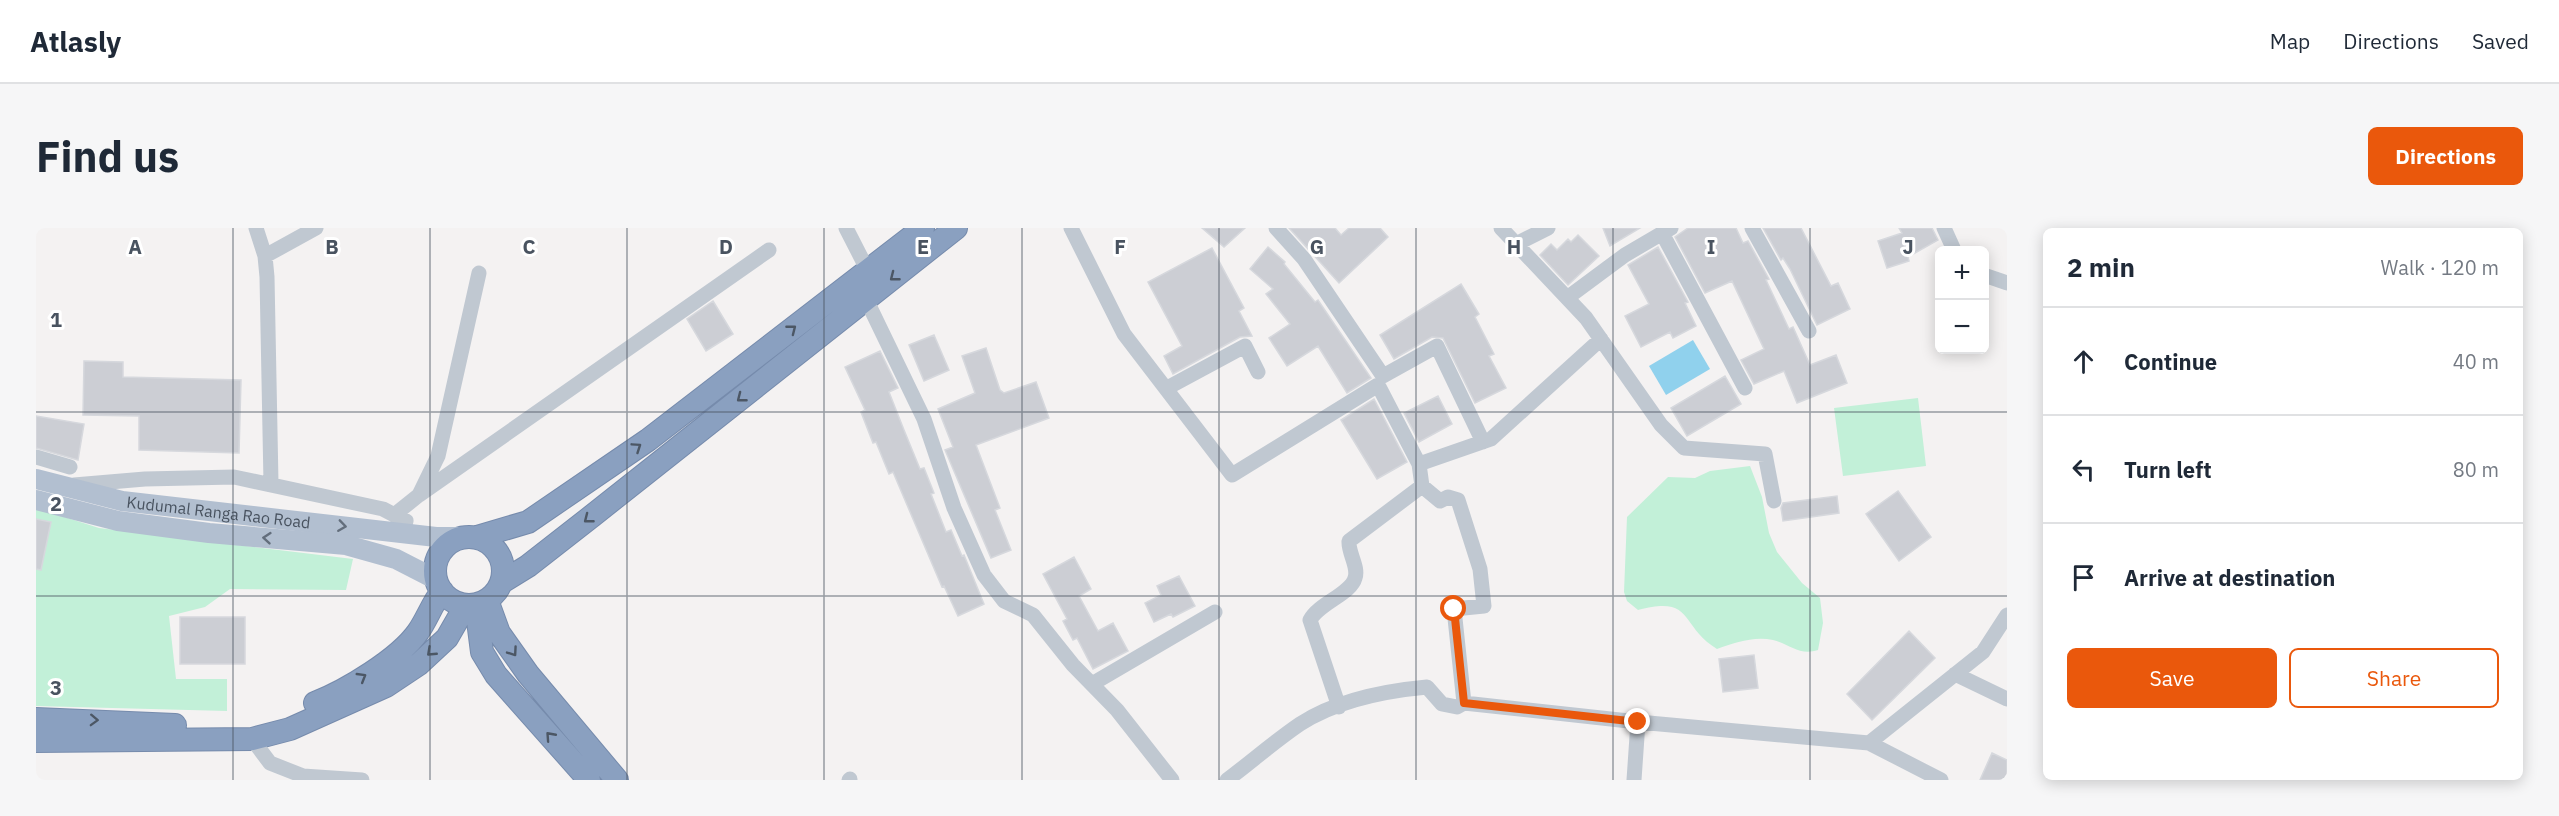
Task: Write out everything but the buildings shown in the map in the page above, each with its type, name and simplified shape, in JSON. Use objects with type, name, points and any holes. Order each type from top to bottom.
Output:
[{"type":"highway","points":[[477,603],[455,603],[439,585],[435,568],[443,548],[469,537],[528,522],[648,440],[923,228]]},
{"type":"highway","points":[[36,741],[252,739],[290,729],[386,686],[419,664],[447,638],[477,603],[502,582],[556,545],[956,228]]},
{"type":"highway","points":[[469,537],[496,549],[502,560],[502,582]]},
{"type":"highway","points":[[36,719],[113,721],[214,728],[263,724],[325,700],[388,661],[418,632],[439,585]]},
{"type":"highway","points":[[477,603],[482,652],[496,675],[589,780]]},
{"type":"highway","points":[[477,603],[528,674],[617,780]]},
{"type":"main road","name":"Kudumal Ranga Rao Road","points":[[36,479],[122,501],[399,524],[469,537]]},
{"type":"main road","points":[[43,502],[130,522],[346,545],[396,559],[439,585]]},
{"type":"street","points":[[256,228],[265,256],[271,483]]},
{"type":"street","points":[[265,256],[316,228]]},
{"type":"street","points":[[846,228],[868,271]]},
{"type":"street","points":[[1071,228],[1124,334],[1232,475],[1378,385],[1419,464],[1422,486],[1440,501],[1448,497],[1458,500],[1480,570],[1484,606],[1454,609],[1464,703]]},
{"type":"street","points":[[1276,228],[1304,259],[1383,376],[1437,346],[1483,442]]},
{"type":"street","points":[[1501,228],[1567,297],[1601,339],[1661,424],[1684,448],[1764,454],[1774,501]]},
{"type":"street","points":[[1516,244],[1548,228]]},
{"type":"street","points":[[1752,228],[1809,331]]},
{"type":"street","points":[[1944,228],[1952,246]]},
{"type":"street","points":[[1567,297],[1625,255],[1667,230],[1745,388]]},
{"type":"street","points":[[418,495],[769,250]]},
{"type":"street","points":[[43,502],[65,487],[145,479],[234,477],[271,483],[383,509],[399,524],[418,495],[438,456],[479,273]]},
{"type":"street","points":[[1989,277],[2007,283]]},
{"type":"street","points":[[866,299],[924,419],[954,508],[984,575],[1004,601],[1033,615],[1117,710],[1172,780]]},
{"type":"street","points":[[1419,464],[1491,439],[1601,339]]},
{"type":"street","points":[[1167,388],[1245,346],[1258,372]]},
{"type":"street","points":[[36,457],[70,467]]},
{"type":"street","points":[[1339,706],[1310,620],[1315,611],[1352,585],[1356,577],[1349,541],[1422,486]]},
{"type":"street","points":[[1092,684],[1215,612]]},
{"type":"street","points":[[1869,743],[1983,652],[2007,615]]},
{"type":"street","points":[[1955,675],[2007,699]]},
{"type":"street","points":[[1227,780],[1302,723],[1339,706],[1393,690],[1427,687],[1442,704],[1457,707],[1464,703],[1638,722],[1869,743],[1941,780]]},
{"type":"street","points":[[1634,780],[1638,722]]},
{"type":"street","points":[[252,739],[270,763],[303,776],[362,780]]},
{"type":"green space","points":[[1918,398],[1926,466],[1843,476],[1834,408]]},
{"type":"green space","points":[[1750,466],[1762,497],[1769,533],[1777,552],[1802,583],[1820,598],[1823,623],[1818,650],[1805,652],[1773,640],[1758,639],[1717,649],[1705,640],[1685,615],[1678,610],[1656,606],[1638,610],[1627,601],[1624,592],[1627,517],[1668,477],[1695,478],[1710,471]]},
{"type":"green space","points":[[36,508],[99,528],[353,559],[346,590],[230,589],[205,607],[169,616],[176,679],[227,679],[227,711],[36,706]]},
{"type":"water","points":[[1693,340],[1710,369],[1666,395],[1649,366]]},
{"type":"route","points":[[1454,609],[1461,654],[1464,703],[1638,722]]}]
